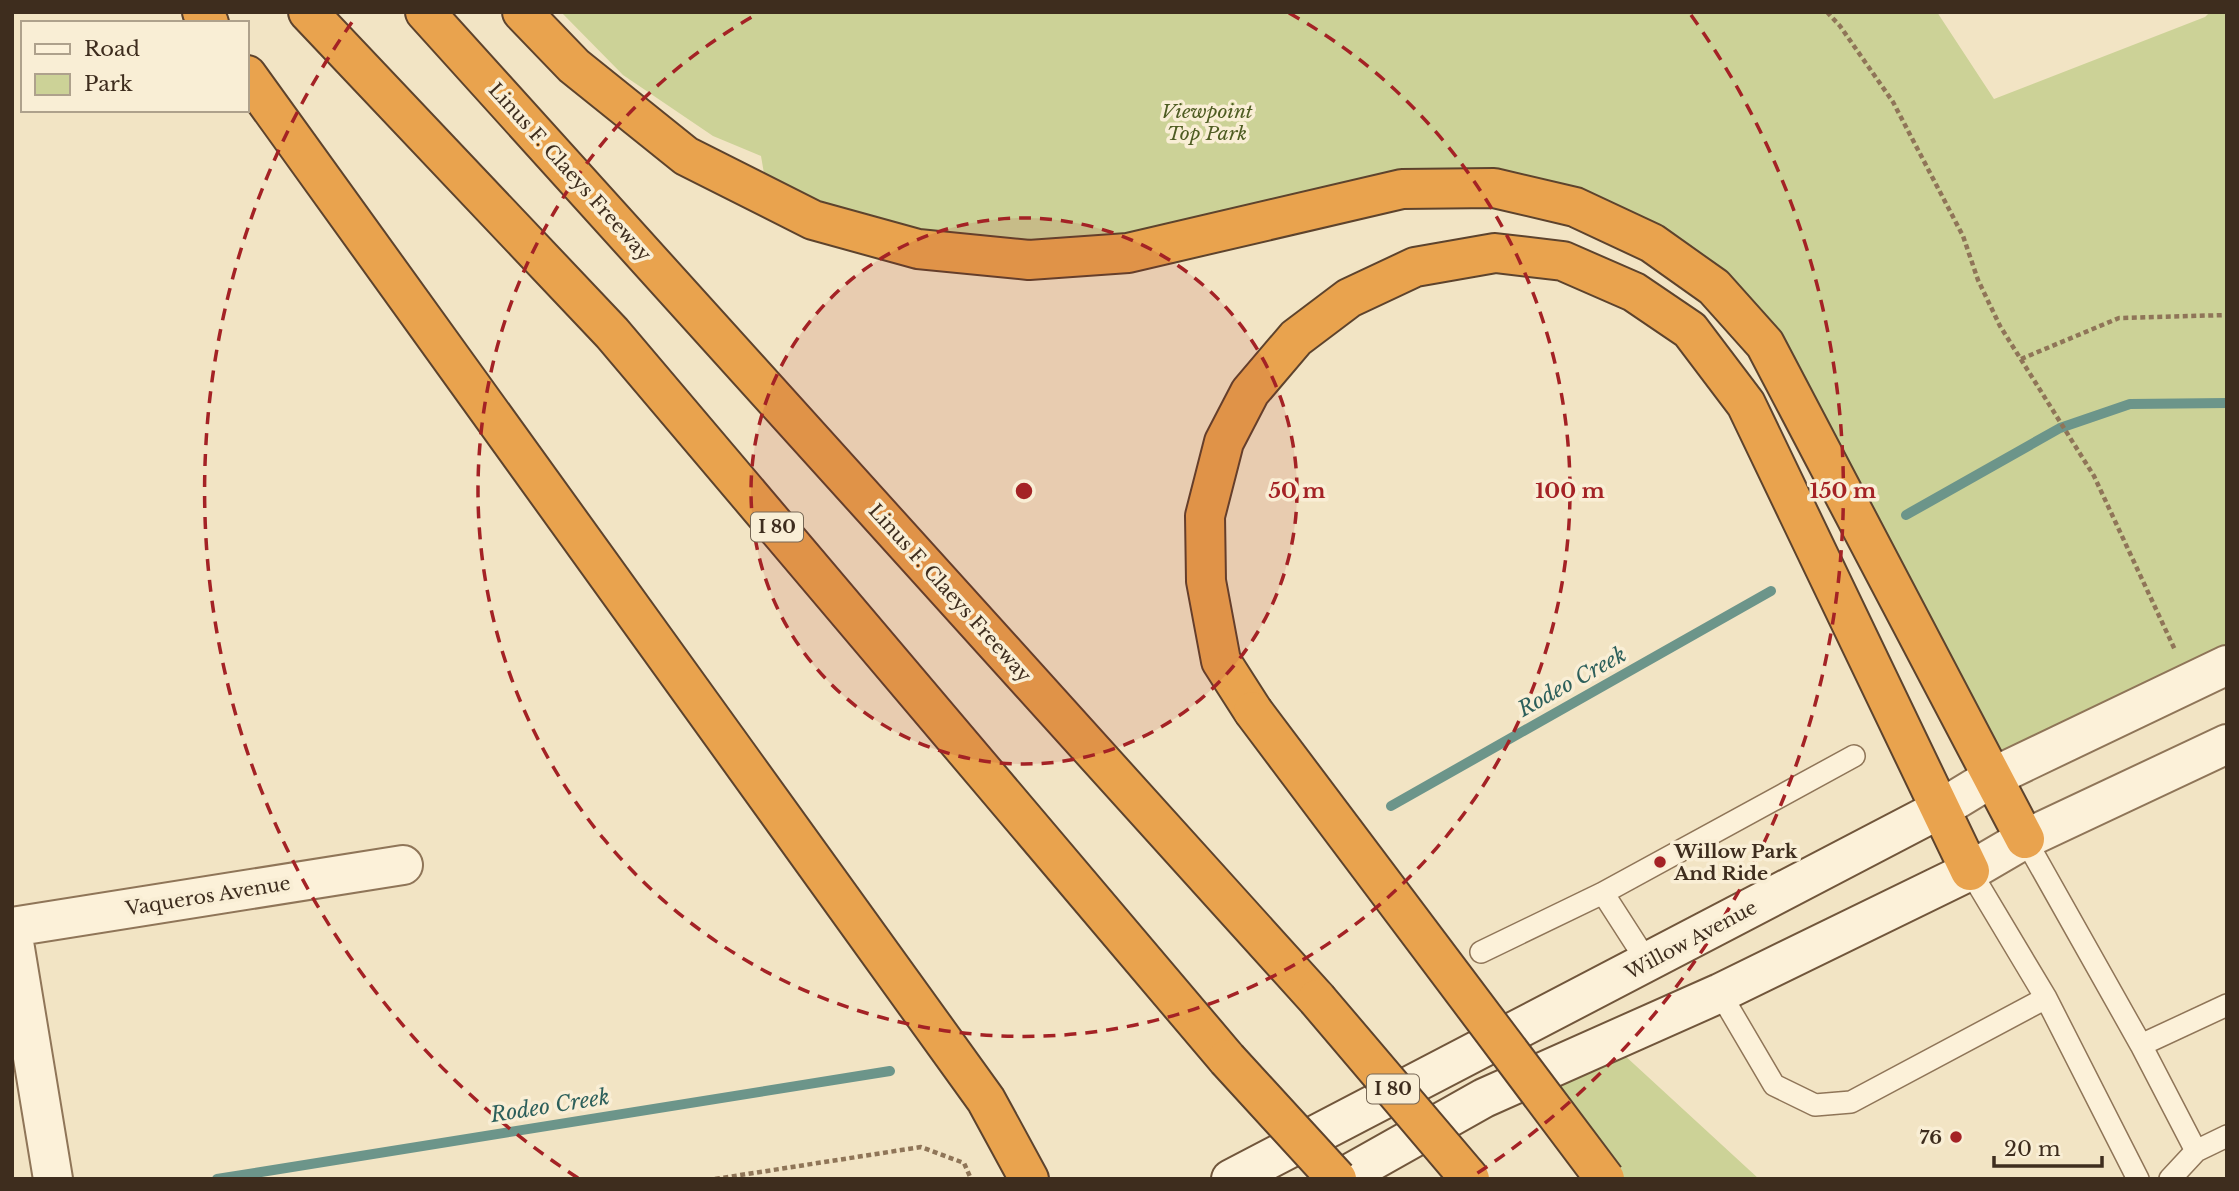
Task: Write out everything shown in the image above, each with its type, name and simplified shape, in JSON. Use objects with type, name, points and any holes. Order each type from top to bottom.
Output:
[{"type":"highway","name":"I 80","points":[[308,12],[612,333],[1227,1059],[1339,1179]]},
{"type":"highway","name":"Linus F. Claeys Freeway","points":[[425,12],[1317,999],[1470,1179]]},
{"type":"highway","points":[[523,12],[574,66],[686,156],[813,220],[918,249],[1029,260],[1128,253],[1402,189],[1493,188],[1575,207],[1652,243],[1714,287],[1765,344],[2025,839]]},
{"type":"highway","points":[[248,76],[986,1100],[1029,1179]]},
{"type":"highway","points":[[1605,1179],[1253,711],[1221,661],[1206,581],[1205,516],[1224,442],[1250,392],[1296,338],[1349,298],[1415,267],[1494,253],[1563,261],[1634,292],[1690,330],[1746,404],[1970,871]]},
{"type":"main road","name":"Willow Avenue","points":[[1231,1179],[1942,808],[1993,777],[2227,665]]},
{"type":"main road","points":[[1339,1179],[1484,1098],[1720,993],[1970,871],[2025,839],[2227,744]]},
{"type":"main road","name":"Vaqueros Avenue","points":[[12,929],[403,865]]},
{"type":"main road","points":[[12,929],[53,1179]]},
{"type":"lane","points":[[1481,952],[1603,893],[1854,756]]},
{"type":"lane","points":[[2025,839],[2141,1045],[2196,1151]]},
{"type":"lane","points":[[1970,871],[2046,998],[2138,1179]]},
{"type":"lane","points":[[1603,893],[1648,963]]},
{"type":"lane","points":[[1720,993],[1774,1085],[1815,1105],[1851,1102],[2046,998]]},
{"type":"lane","points":[[2141,1045],[2227,1005]]},
{"type":"lane","points":[[2170,1179],[2196,1151],[2227,1136]]},
{"type":"path","points":[[1827,12],[1894,102],[1964,236],[1978,281],[2000,326],[2094,476],[2191,682]]},
{"type":"path","points":[[2021,359],[2119,318],[2227,314]]},
{"type":"path","points":[[715,1179],[921,1147],[964,1163],[971,1179]]},
{"type":"green space","name":"Viewpoint Top Park","points":[[561,12],[1937,12],[1994,99],[2205,17],[2210,12],[2227,12],[2227,665],[1993,777],[1714,287],[1494,188],[1029,260],[768,197],[761,156],[713,136],[623,75]]},
{"type":"green space","points":[[1610,1042],[1759,1179],[1604,1179],[1526,1079]]},
{"type":"waterway","name":"Rodeo Creek","points":[[1906,515],[2060,428],[2130,404],[2227,403]]},
{"type":"waterway","name":"Rodeo Creek","points":[[1391,806],[1771,591]]},
{"type":"waterway","name":"Rodeo Creek","points":[[217,1179],[890,1071]]},
{"type":"place","name":"Willow Park And Ride","points":[[1660,862]]},
{"type":"place","name":"76","points":[[1956,1137]]}]
